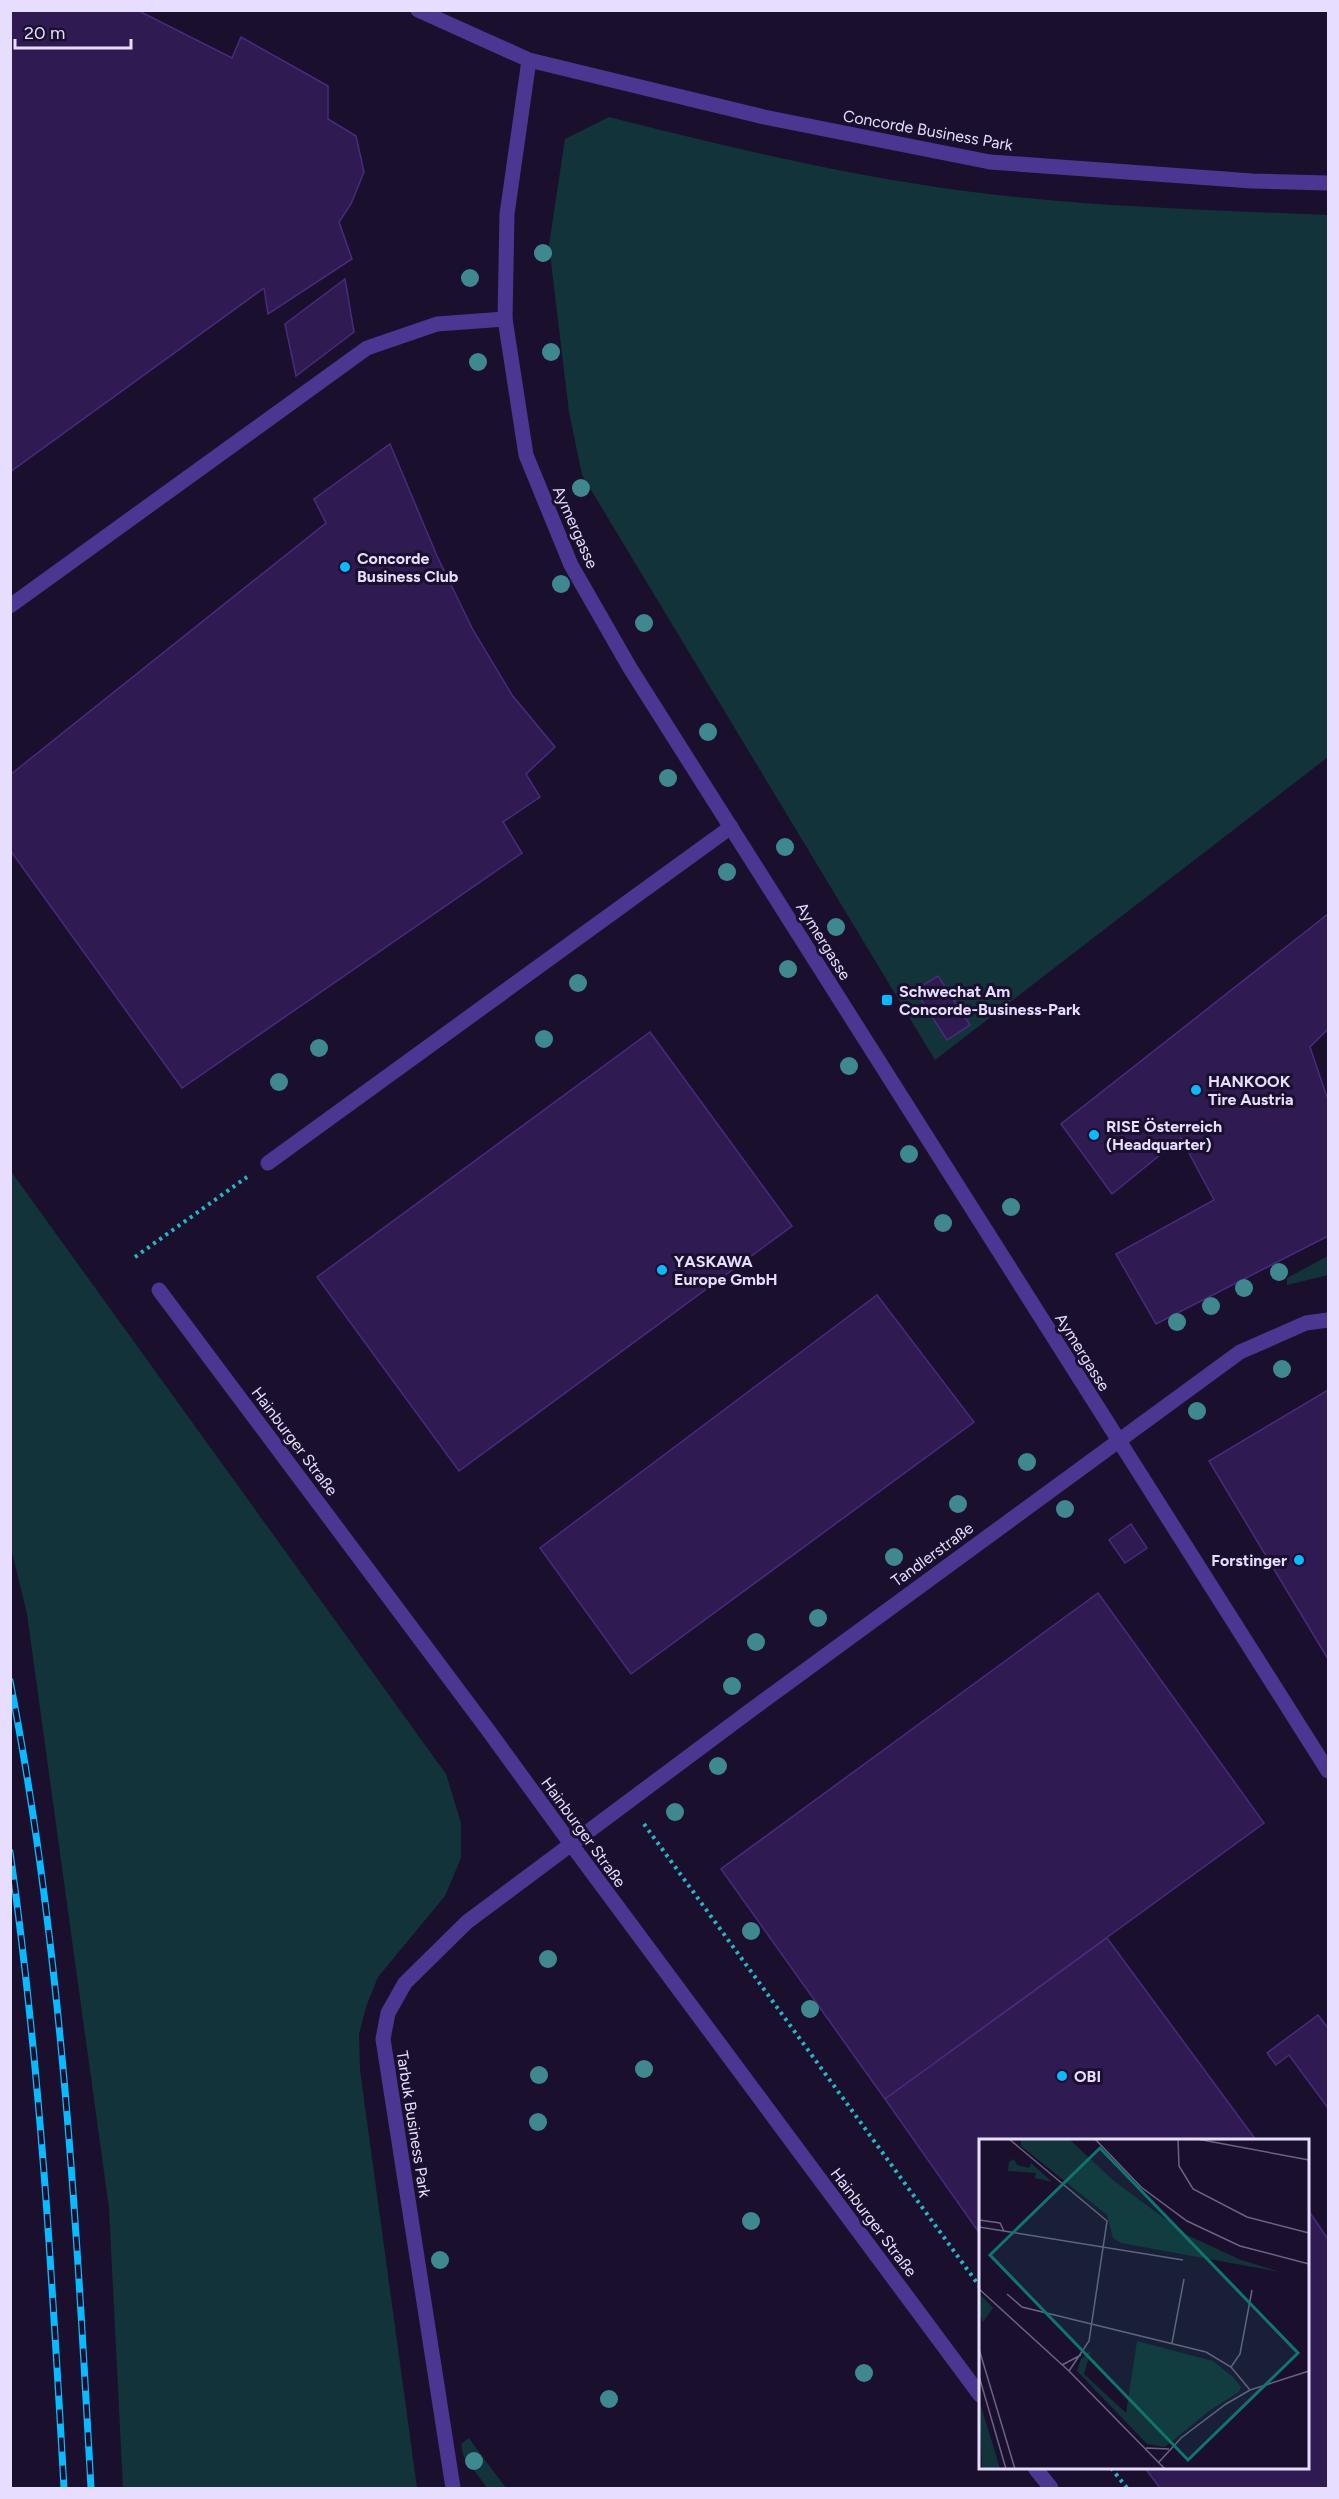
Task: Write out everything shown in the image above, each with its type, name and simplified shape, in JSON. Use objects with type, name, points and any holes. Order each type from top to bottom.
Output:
[{"type":"street","name":"Concorde Business Park","points":[[418,10],[529,60],[764,117],[990,162],[1252,181],[1329,183]]},
{"type":"street","name":"Aymergasse","points":[[529,60],[507,214],[505,319],[526,455],[571,564],[630,668],[1117,1440],[1329,1771]]},
{"type":"street","points":[[10,606],[368,348],[437,324],[505,319]]},
{"type":"street","points":[[268,1163],[730,827]]},
{"type":"street","name":"Hainburger Straße","points":[[159,1290],[979,2392]]},
{"type":"street","name":"Tandlerstraße","points":[[571,1845],[1117,1440],[1240,1352],[1306,1323],[1329,1320]]},
{"type":"street","name":"Tarbuk Business Park","points":[[453,2488],[383,2038],[388,2013],[405,1983],[467,1922],[571,1845]]},
{"type":"street","points":[[1036,2469],[1051,2488]]},
{"type":"path","points":[[135,1257],[268,1163]]},
{"type":"path","points":[[628,1802],[979,2284]]},
{"type":"path","points":[[1112,2469],[1127,2488]]},
{"type":"green space","points":[[609,117],[797,162],[963,191],[1067,202],[1328,215],[1328,757],[935,1060],[582,475],[569,412],[549,245],[565,139]]},
{"type":"green space","points":[[10,1170],[446,1774],[461,1823],[461,1858],[445,1896],[378,1977],[366,2007],[359,2034],[360,2070],[417,2488],[123,2488],[109,2208],[27,1614],[10,1544]]},
{"type":"green space","points":[[1328,1256],[1328,1275],[1287,1285],[1287,1278]]},
{"type":"green space","points":[[469,2438],[506,2488],[487,2488],[463,2455],[461,2444]]},
{"type":"building","points":[[10,10],[137,10],[232,58],[241,37],[328,86],[328,119],[356,136],[364,172],[351,204],[339,222],[352,259],[268,314],[264,288],[10,472]]},
{"type":"building","points":[[345,279],[354,332],[296,376],[285,324]]},
{"type":"building","points":[[390,444],[437,556],[473,630],[512,695],[555,747],[526,774],[540,797],[503,822],[522,853],[182,1088],[10,850],[10,775],[326,523],[314,499]]},
{"type":"building","points":[[1328,914],[1328,1029],[1310,1047],[1328,1100],[1328,1236],[1156,1324],[1116,1254],[1214,1200],[1181,1138],[1112,1194],[1061,1124]]},
{"type":"building","points":[[938,976],[970,1025],[947,1040],[915,990]]},
{"type":"building","points":[[650,1032],[792,1226],[459,1471],[317,1277]]},
{"type":"building","points":[[877,1295],[974,1422],[631,1674],[540,1548]]},
{"type":"building","name":"Forstinger","points":[[1328,1390],[1328,1659],[1209,1461]]},
{"type":"building","points":[[1131,1524],[1147,1548],[1125,1563],[1109,1540]]},
{"type":"building","points":[[1098,1593],[1264,1823],[885,2099],[721,1869]]},
{"type":"building","name":"OBI","points":[[1107,1938],[1255,2139],[979,2139],[979,2233],[885,2099]]},
{"type":"building","points":[[1318,2015],[1328,2028],[1328,2108],[1289,2055],[1276,2065],[1267,2053]]},
{"type":"building","points":[[1309,2211],[1328,2239],[1328,2488],[1160,2488],[1146,2469],[1309,2469]]},
{"type":"railway","points":[[10,1681],[28,1781],[55,1982],[72,2185],[91,2488]]},
{"type":"railway","points":[[10,1852],[37,2090],[50,2249],[64,2488]]},
{"type":"place","name":"Concorde Business Club","points":[[345,567]]},
{"type":"place","name":"Schwechat Am Concorde-Business-Park","points":[[887,1000]]},
{"type":"place","name":"HANKOOK Tire Austria","points":[[1196,1090]]},
{"type":"place","name":"RISE Österreich (Headquarter)","points":[[1094,1135]]},
{"type":"place","name":"YASKAWA Europe GmbH","points":[[662,1270]]},
{"type":"place","name":"Forstinger","points":[[1299,1560]]},
{"type":"place","name":"OBI","points":[[1062,2076]]}]
